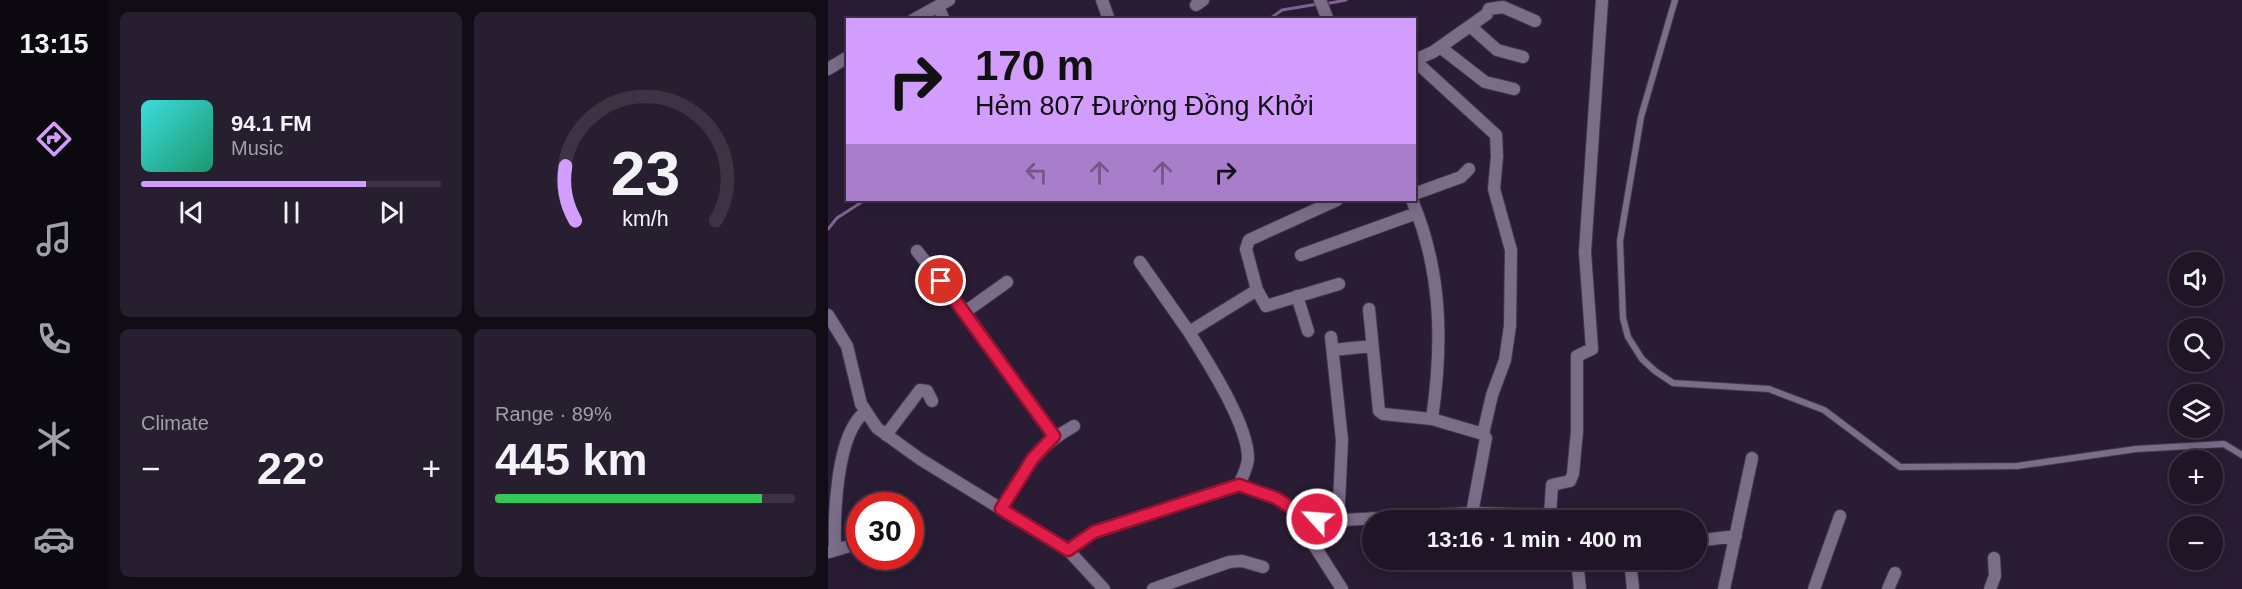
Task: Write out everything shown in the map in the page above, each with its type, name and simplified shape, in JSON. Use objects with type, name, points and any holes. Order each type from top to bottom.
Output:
[{"type":"street","points":[[1102,0],[1108,18]]},
{"type":"street","points":[[1320,0],[1327,16]]},
{"type":"street","points":[[1554,510],[1552,485],[1570,481],[1573,474],[1577,431],[1577,356],[1592,349],[1585,252],[1602,0]]},
{"type":"street","points":[[917,18],[943,3],[944,18]]},
{"type":"street","points":[[1416,59],[1440,47],[1470,26],[1486,5],[1503,8],[1535,21]]},
{"type":"street","points":[[1470,26],[1497,50],[1523,57]]},
{"type":"street","points":[[1440,47],[1485,82],[1514,89]]},
{"type":"street","points":[[828,69],[846,58]]},
{"type":"street","points":[[1416,61],[1496,135],[1494,189],[1511,250],[1510,326],[1505,360],[1492,395],[1483,434],[1486,443],[1473,510]]},
{"type":"street","points":[[1416,193],[1461,177],[1469,169]]},
{"type":"street","points":[[1335,201],[1249,240],[1246,249],[1257,290],[1266,306],[1339,284]]},
{"type":"street","points":[[1412,201],[1434,271],[1440,325],[1438,377],[1432,419]]},
{"type":"street","points":[[1301,255],[1417,213]]},
{"type":"street","points":[[916,251],[965,312],[1054,436]]},
{"type":"street","points":[[1140,262],[1189,332],[1218,380],[1241,430],[1248,458],[1239,485]]},
{"type":"street","points":[[965,312],[1007,282]]},
{"type":"street","points":[[1189,332],[1257,290]]},
{"type":"street","points":[[1297,296],[1308,331]]},
{"type":"street","points":[[1369,309],[1380,413],[1432,419],[1483,434]]},
{"type":"street","points":[[828,315],[848,346],[865,412],[877,428],[1068,550],[1104,589]]},
{"type":"street","points":[[1338,523],[1342,440],[1332,343],[1372,346]]},
{"type":"street","points":[[886,435],[920,390],[927,391],[932,401]]},
{"type":"street","points":[[832,551],[836,483],[852,429],[865,412]]},
{"type":"street","points":[[1001,509],[1033,458],[1054,436],[1074,426]]},
{"type":"street","points":[[1724,589],[1752,458]]},
{"type":"street","points":[[1068,550],[1094,532],[1239,485],[1276,498],[1301,514],[1338,523],[1362,521]]},
{"type":"street","points":[[1301,514],[1312,542],[1342,589]]},
{"type":"street","points":[[1814,589],[1840,516]]},
{"type":"street","points":[[1707,540],[1736,536]]},
{"type":"street","points":[[1990,589],[1995,576],[1994,558]]},
{"type":"street","points":[[1153,589],[1229,562],[1242,561],[1263,567]]},
{"type":"street","points":[[1578,570],[1580,589]]},
{"type":"street","points":[[1631,570],[1633,589]]},
{"type":"street","points":[[1888,589],[1895,573]]},
{"type":"lane","points":[[1675,0],[1641,117],[1620,241],[1623,318],[1628,337],[1642,358],[1655,371],[1673,383],[1769,389],[1824,410],[1900,467],[2017,466],[2136,449],[2224,444],[2242,455]]},
{"type":"waterway","points":[[1325,4],[1346,0]]},
{"type":"waterway","points":[[1271,18],[1282,10],[1318,4]]},
{"type":"waterway","points":[[828,229],[837,218],[863,201]]},
{"type":"route","points":[[941,281],[1054,436],[1038,451],[1001,509],[1068,550],[1094,532],[1239,485],[1276,498],[1301,514],[1317,519]]}]
